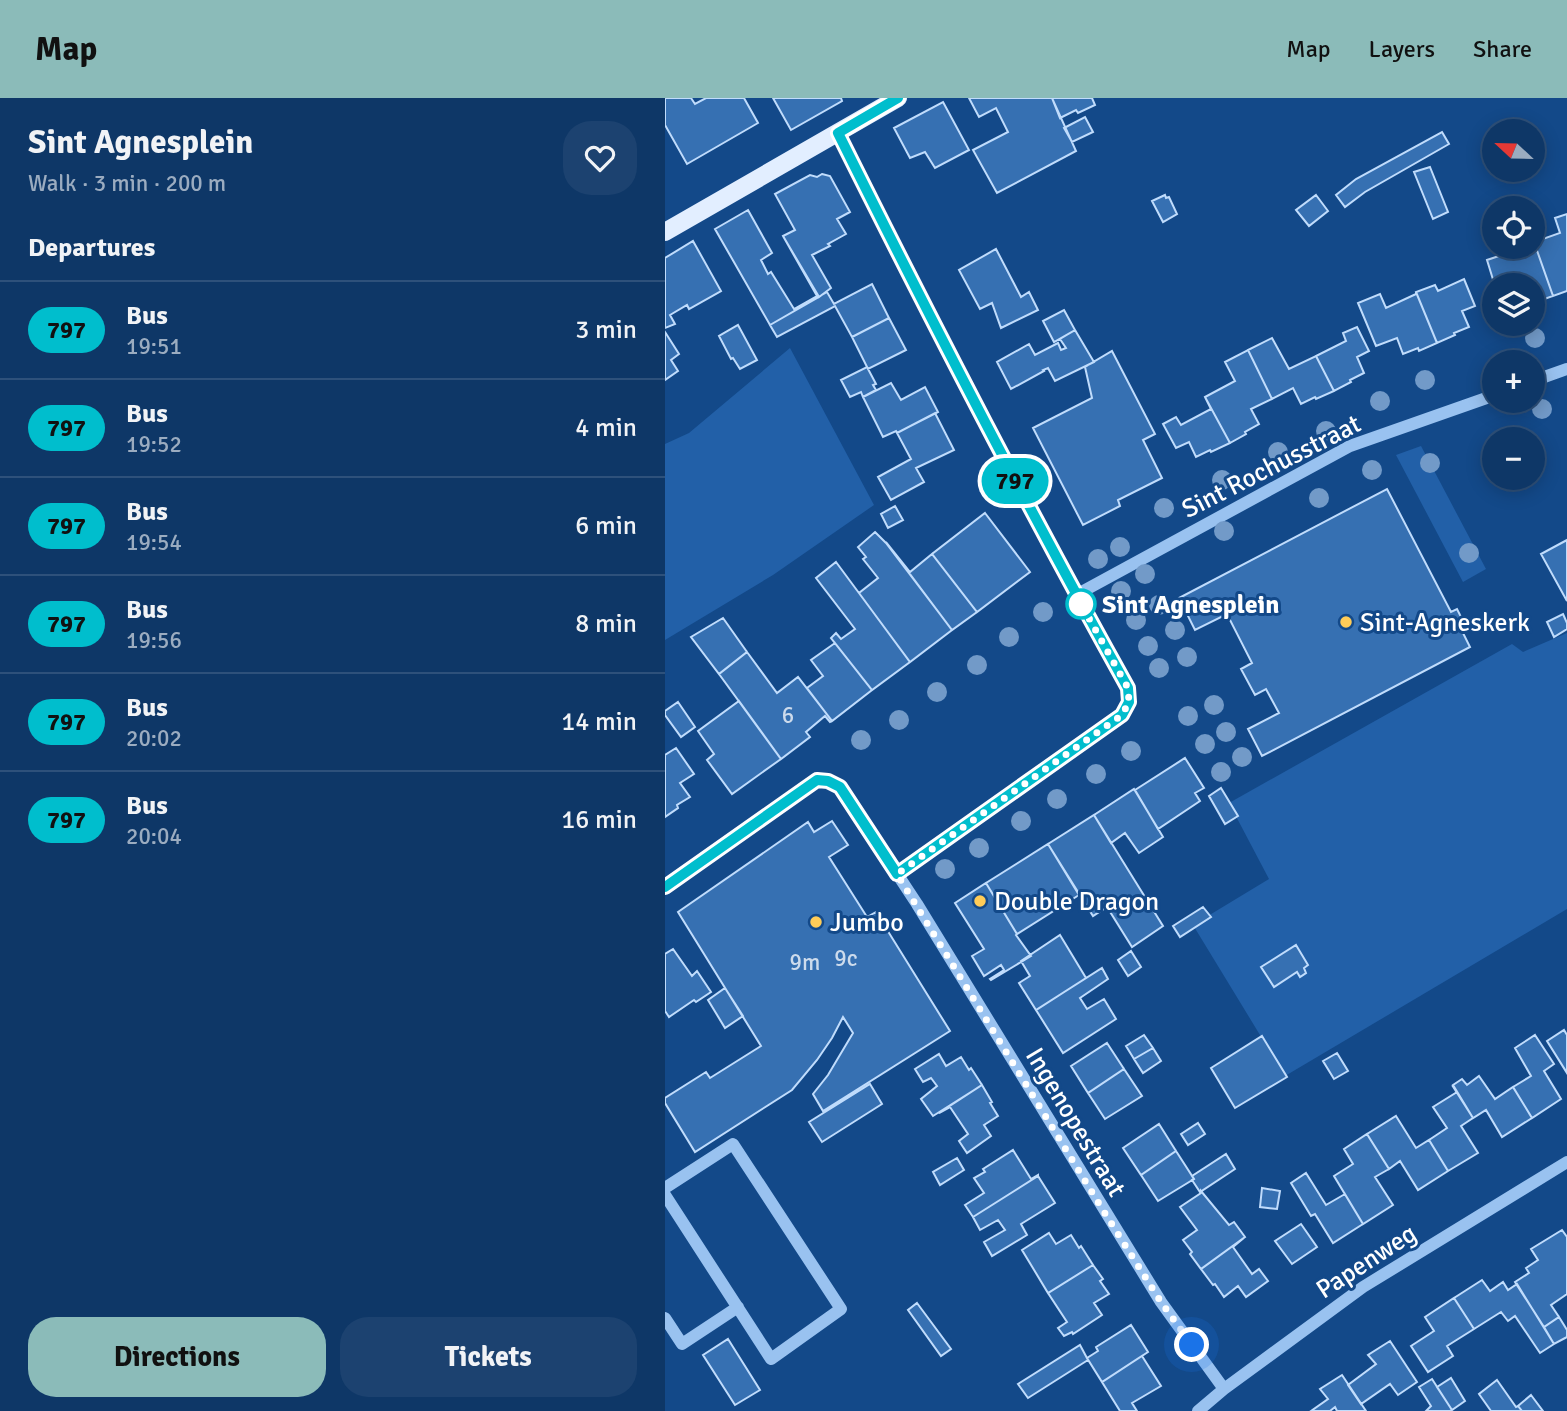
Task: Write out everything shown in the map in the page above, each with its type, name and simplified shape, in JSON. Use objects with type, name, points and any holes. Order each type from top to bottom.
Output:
[{"type":"main road","points":[[665,232],[898,98]]},
{"type":"street","points":[[665,887],[817,780],[828,781],[840,787],[897,874],[1122,715],[1129,702],[1128,688],[938,333],[838,133]]},
{"type":"street","points":[[1545,377],[1567,369]]},
{"type":"street","name":"Sint Rochusstraat","points":[[1076,595],[1350,446],[1482,400]]},
{"type":"street","name":"Ingenopestraat","points":[[897,874],[1161,1302],[1224,1389]]},
{"type":"street","points":[[665,1188],[733,1144],[841,1309],[771,1359],[665,1195]]},
{"type":"street","name":"Papenweg","points":[[1198,1411],[1363,1287],[1567,1162]]},
{"type":"street","points":[[665,1318],[682,1344],[738,1307]]},
{"type":"shaded area","points":[[790,348],[874,505],[773,575],[665,640],[665,444],[689,433]]},
{"type":"shaded area","points":[[1421,446],[1486,569],[1463,582],[1396,455]]},
{"type":"shaded area","points":[[1567,633],[1567,909],[1285,1076],[1193,925],[1269,879],[1229,803],[1512,644],[1523,652]]},
{"type":"building","points":[[665,98],[691,98],[695,104],[706,98],[744,98],[758,123],[687,164],[665,125]]},
{"type":"building","points":[[773,98],[841,98],[842,101],[791,130]]},
{"type":"building","points":[[969,98],[1052,98],[1076,151],[997,193],[973,150],[1008,132],[996,108],[979,117]]},
{"type":"building","points":[[1052,98],[1092,98],[1095,105],[1060,118]]},
{"type":"building","points":[[943,102],[969,150],[935,168],[925,152],[910,158],[894,128]]},
{"type":"building","points":[[1085,117],[1093,132],[1072,142],[1064,128]]},
{"type":"building","points":[[1442,132],[1449,144],[1365,192],[1345,207],[1336,195],[1356,179]]},
{"type":"building","points":[[1430,167],[1448,212],[1433,219],[1414,172]]},
{"type":"building","points":[[822,174],[830,176],[850,212],[837,219],[846,234],[812,255],[831,288],[819,297],[783,236],[795,230],[775,194],[810,175],[817,177]]},
{"type":"building","points":[[1165,195],[1166,198],[1169,197],[1177,214],[1163,222],[1152,201]]},
{"type":"building","points":[[1316,195],[1328,211],[1309,226],[1296,210]]},
{"type":"building","points":[[748,210],[772,253],[761,260],[794,309],[817,296],[783,236],[819,297],[770,325],[715,229]]},
{"type":"building","points":[[1567,214],[1567,291],[1553,296],[1540,259],[1545,259],[1545,238],[1560,233],[1555,218]]},
{"type":"building","points":[[693,241],[721,291],[689,309],[687,305],[670,315],[675,324],[665,328],[665,258]]},
{"type":"building","points":[[996,249],[1021,297],[1029,292],[1038,310],[1001,328],[992,303],[980,309],[959,270]]},
{"type":"building","points":[[1540,259],[1545,273],[1491,273],[1487,260]]},
{"type":"building","points":[[1545,273],[1553,296],[1545,299]]},
{"type":"building","points":[[1464,279],[1475,306],[1462,311],[1469,327],[1437,343],[1416,292],[1435,285],[1438,291]]},
{"type":"building","points":[[872,284],[889,318],[852,337],[835,306],[777,337],[770,325],[827,292],[834,304]]},
{"type":"building","points":[[1416,292],[1437,343],[1403,354],[1397,338],[1376,346],[1358,303],[1380,294],[1386,308]]},
{"type":"building","points":[[1064,310],[1075,330],[1054,342],[1043,321]]},
{"type":"building","points":[[889,318],[906,350],[868,369],[852,337]]},
{"type":"building","points":[[738,325],[757,360],[740,369],[733,358],[731,359],[719,336]]},
{"type":"building","points":[[1357,327],[1369,351],[1357,357],[1364,373],[1334,391],[1316,356],[1346,341],[1343,333]]},
{"type":"building","points":[[1075,330],[1094,362],[1055,381],[1048,368],[1011,389],[997,362],[1029,344],[1035,355],[1058,343],[1061,350],[1066,348],[1060,339]]},
{"type":"building","points":[[665,332],[679,354],[671,360],[678,371],[665,380]]},
{"type":"building","points":[[1272,338],[1289,369],[1316,356],[1334,391],[1301,404],[1293,388],[1272,399],[1248,350]]},
{"type":"building","points":[[1248,350],[1272,399],[1251,409],[1259,424],[1230,443],[1205,397],[1235,381],[1225,362]]},
{"type":"building","points":[[1112,351],[1155,434],[1143,440],[1162,478],[1118,500],[1120,506],[1083,525],[1033,428],[1092,398],[1085,367]]},
{"type":"building","points":[[867,367],[876,384],[873,385],[876,390],[863,397],[861,392],[850,397],[841,380]]},
{"type":"building","points":[[891,383],[901,400],[925,387],[938,412],[897,433],[896,431],[883,437],[863,397]]},
{"type":"building","points":[[1205,397],[1230,443],[1196,457],[1189,442],[1176,448],[1163,424],[1176,417],[1181,425],[1211,409]]},
{"type":"building","points":[[935,413],[954,450],[916,468],[924,482],[891,500],[878,477],[911,459],[897,433]]},
{"type":"building","name":"Sint-Agneskerk","points":[[1387,489],[1451,612],[1457,609],[1463,620],[1458,623],[1470,647],[1262,756],[1248,729],[1279,713],[1266,689],[1255,695],[1241,669],[1252,663],[1227,614],[1195,630],[1179,598]]},
{"type":"building","points":[[895,506],[903,520],[888,528],[881,514]]},
{"type":"building","points":[[985,513],[1030,572],[977,612],[932,554]]},
{"type":"building","points":[[875,532],[952,630],[910,662],[859,593],[878,578],[863,559],[866,557],[858,547]]},
{"type":"building","points":[[1567,540],[1567,601],[1541,554]]},
{"type":"building","points":[[886,542],[910,572],[932,554],[977,612],[952,630]]},
{"type":"building","points":[[836,562],[910,662],[872,690],[831,638],[836,633],[841,639],[855,629],[816,578]]},
{"type":"building","points":[[1563,614],[1567,629],[1554,637],[1547,622]]},
{"type":"building","points":[[723,618],[747,652],[719,674],[691,637]]},
{"type":"building","points":[[835,643],[872,690],[832,721],[807,688],[823,676],[811,660]]},
{"type":"building","points":[[747,652],[777,693],[798,677],[832,721],[825,716],[806,732],[810,737],[781,759],[719,674]]},
{"type":"building","points":[[739,701],[781,759],[732,794],[707,760],[714,754],[698,731]]},
{"type":"building","points":[[678,702],[695,727],[681,737],[665,715],[665,711]]},
{"type":"building","points":[[676,748],[694,774],[680,783],[690,797],[665,817],[665,755]]},
{"type":"building","points":[[1185,758],[1204,788],[1195,793],[1200,801],[1158,829],[1135,790]]},
{"type":"building","points":[[1221,788],[1238,816],[1225,824],[1209,796]]},
{"type":"building","points":[[1134,789],[1163,837],[1139,853],[1125,833],[1111,843],[1094,815]]},
{"type":"building","points":[[1094,815],[1163,926],[1132,947],[1107,907],[1093,916],[1048,844]]},
{"type":"building","points":[[832,821],[848,845],[829,857],[867,917],[876,912],[950,1031],[823,1111],[813,1094],[828,1075],[853,1033],[843,1017],[817,1060],[792,1090],[695,1152],[665,1103],[665,1098],[706,1072],[710,1078],[761,1046],[678,912],[808,822],[814,832]]},
{"type":"building","points":[[1048,844],[1079,895],[1017,934],[986,883]]},
{"type":"building","points":[[986,883],[1031,956],[991,980],[1004,970],[1001,965],[984,976],[972,956],[984,949],[955,903]]},
{"type":"building","points":[[1203,907],[1211,917],[1180,937],[1173,926]]},
{"type":"building","points":[[1060,935],[1086,978],[1036,1010],[1019,983],[1030,976],[1021,961]]},
{"type":"building","points":[[1296,945],[1308,965],[1304,968],[1306,973],[1300,977],[1297,972],[1274,987],[1261,967]]},
{"type":"building","points":[[673,949],[692,976],[697,971],[711,992],[669,1017],[665,1011],[665,954]]},
{"type":"building","points":[[1131,951],[1141,967],[1128,976],[1118,960]]},
{"type":"building","points":[[1102,968],[1108,979],[1080,998],[1087,1009],[1104,999],[1116,1019],[1063,1053],[1036,1010]]},
{"type":"building","points":[[725,988],[743,1016],[725,1028],[708,1000]]},
{"type":"building","points":[[1564,1030],[1567,1035],[1567,1073],[1547,1041]]},
{"type":"building","points":[[1144,1035],[1153,1048],[1134,1059],[1126,1046]]},
{"type":"building","points":[[1535,1035],[1554,1064],[1544,1071],[1561,1099],[1532,1118],[1513,1087],[1531,1076],[1515,1048]]},
{"type":"building","points":[[1262,1036],[1287,1077],[1235,1108],[1211,1068]]},
{"type":"building","points":[[1107,1043],[1124,1069],[1088,1093],[1071,1066]]},
{"type":"building","points":[[1153,1048],[1161,1061],[1143,1073],[1134,1059]]},
{"type":"building","points":[[1337,1053],[1348,1071],[1334,1079],[1323,1061]]},
{"type":"building","points":[[939,1054],[946,1066],[961,1057],[982,1085],[933,1116],[921,1099],[937,1086],[931,1078],[923,1082],[915,1069]]},
{"type":"building","points":[[1124,1069],[1142,1096],[1105,1119],[1088,1093]]},
{"type":"building","points":[[1479,1076],[1495,1099],[1513,1087],[1532,1118],[1502,1137],[1486,1110],[1473,1118],[1453,1085],[1462,1079],[1467,1085]]},
{"type":"building","points":[[870,1084],[882,1104],[822,1142],[809,1122]]},
{"type":"building","points":[[982,1085],[998,1116],[984,1125],[991,1136],[967,1153],[959,1141],[968,1134],[950,1107],[939,1113]]},
{"type":"building","points":[[1457,1092],[1473,1118],[1461,1126],[1478,1153],[1448,1171],[1429,1140],[1447,1128],[1433,1107]]},
{"type":"building","points":[[1396,1116],[1416,1148],[1429,1140],[1448,1171],[1418,1190],[1400,1161],[1389,1169],[1367,1134]]},
{"type":"building","points":[[1198,1123],[1205,1134],[1188,1145],[1181,1134]]},
{"type":"building","points":[[1159,1124],[1176,1151],[1141,1175],[1123,1148]]},
{"type":"building","points":[[1367,1134],[1389,1169],[1375,1177],[1393,1205],[1363,1224],[1334,1176],[1353,1164],[1344,1149]]},
{"type":"building","points":[[1013,1150],[1031,1179],[1038,1176],[973,1217],[965,1205],[984,1193],[974,1178]]},
{"type":"building","points":[[1176,1151],[1194,1179],[1158,1201],[1141,1175]]},
{"type":"building","points":[[1226,1154],[1235,1169],[1200,1192],[1192,1176]]},
{"type":"building","points":[[957,1158],[964,1170],[940,1185],[933,1172]]},
{"type":"building","points":[[1306,1173],[1326,1205],[1345,1194],[1363,1224],[1333,1243],[1315,1214],[1311,1216],[1291,1183]]},
{"type":"building","points":[[1038,1176],[1055,1203],[1021,1224],[1027,1235],[992,1256],[984,1242],[1005,1230],[998,1220],[980,1230],[973,1217]]},
{"type":"building","points":[[1262,1188],[1280,1191],[1277,1209],[1260,1207]]},
{"type":"building","points":[[1201,1191],[1229,1225],[1234,1222],[1245,1237],[1201,1269],[1183,1240],[1197,1230],[1180,1207]]},
{"type":"building","points":[[1301,1224],[1317,1247],[1292,1264],[1275,1241]]},
{"type":"building","points":[[1562,1230],[1567,1237],[1567,1294],[1551,1305],[1559,1317],[1544,1327],[1515,1282],[1529,1273],[1526,1268],[1538,1260],[1531,1249]]},
{"type":"building","points":[[1049,1233],[1056,1244],[1071,1235],[1093,1265],[1048,1293],[1022,1250]]},
{"type":"building","points":[[1245,1237],[1233,1247],[1252,1274],[1259,1269],[1268,1281],[1246,1297],[1238,1286],[1224,1297],[1201,1269]]},
{"type":"building","points":[[1093,1265],[1109,1294],[1094,1303],[1102,1315],[1073,1334],[1072,1332],[1064,1336],[1058,1328],[1067,1322],[1048,1293]]},
{"type":"building","points":[[1482,1280],[1490,1291],[1503,1282],[1508,1290],[1517,1284],[1554,1344],[1540,1353],[1515,1316],[1508,1321],[1501,1312],[1474,1329],[1454,1298]]},
{"type":"building","points":[[1454,1298],[1474,1329],[1447,1346],[1453,1356],[1428,1372],[1411,1346],[1434,1331],[1425,1317]]},
{"type":"building","points":[[917,1303],[951,1349],[941,1356],[908,1310]]},
{"type":"building","points":[[1559,1317],[1567,1330],[1567,1337],[1554,1344],[1544,1327]]},
{"type":"building","points":[[1131,1325],[1148,1352],[1102,1382],[1087,1358],[1098,1351],[1096,1347]]},
{"type":"building","points":[[728,1339],[760,1390],[735,1405],[703,1355]]},
{"type":"building","points":[[1390,1341],[1417,1382],[1398,1395],[1390,1384],[1361,1404],[1348,1385],[1376,1364],[1368,1355]]},
{"type":"building","points":[[1080,1345],[1088,1360],[1028,1398],[1018,1384]]},
{"type":"building","points":[[1142,1356],[1161,1386],[1132,1403],[1137,1411],[1120,1411],[1102,1382]]},
{"type":"building","points":[[1342,1375],[1366,1411],[1337,1411],[1335,1407],[1330,1411],[1311,1411],[1328,1399],[1320,1389]]},
{"type":"building","points":[[1451,1378],[1465,1401],[1452,1410],[1437,1387]]},
{"type":"building","points":[[1432,1379],[1452,1410],[1426,1411],[1431,1406],[1419,1387]]},
{"type":"building","points":[[1497,1380],[1516,1407],[1522,1411],[1491,1411],[1479,1394]]},
{"type":"building","points":[[1531,1395],[1543,1411],[1522,1411],[1518,1406]]},
{"type":"bus line","name":"797","points":[[665,887],[817,780],[828,781],[840,787],[897,874],[1122,715],[1129,702],[1128,688],[1057,562],[838,133],[898,98]]},
{"type":"place","name":"Sint Agnesplein","points":[[1081,604]]},
{"type":"place","name":"Sint-Agneskerk","points":[[1346,622]]},
{"type":"place","name":"Double Dragon","points":[[980,901]]},
{"type":"place","name":"Jumbo","points":[[816,922]]},
{"type":"route","points":[[1081,604],[1076,595],[1128,688],[1129,702],[1122,715],[897,874],[1106,1215],[1161,1302],[1192,1345]]}]
